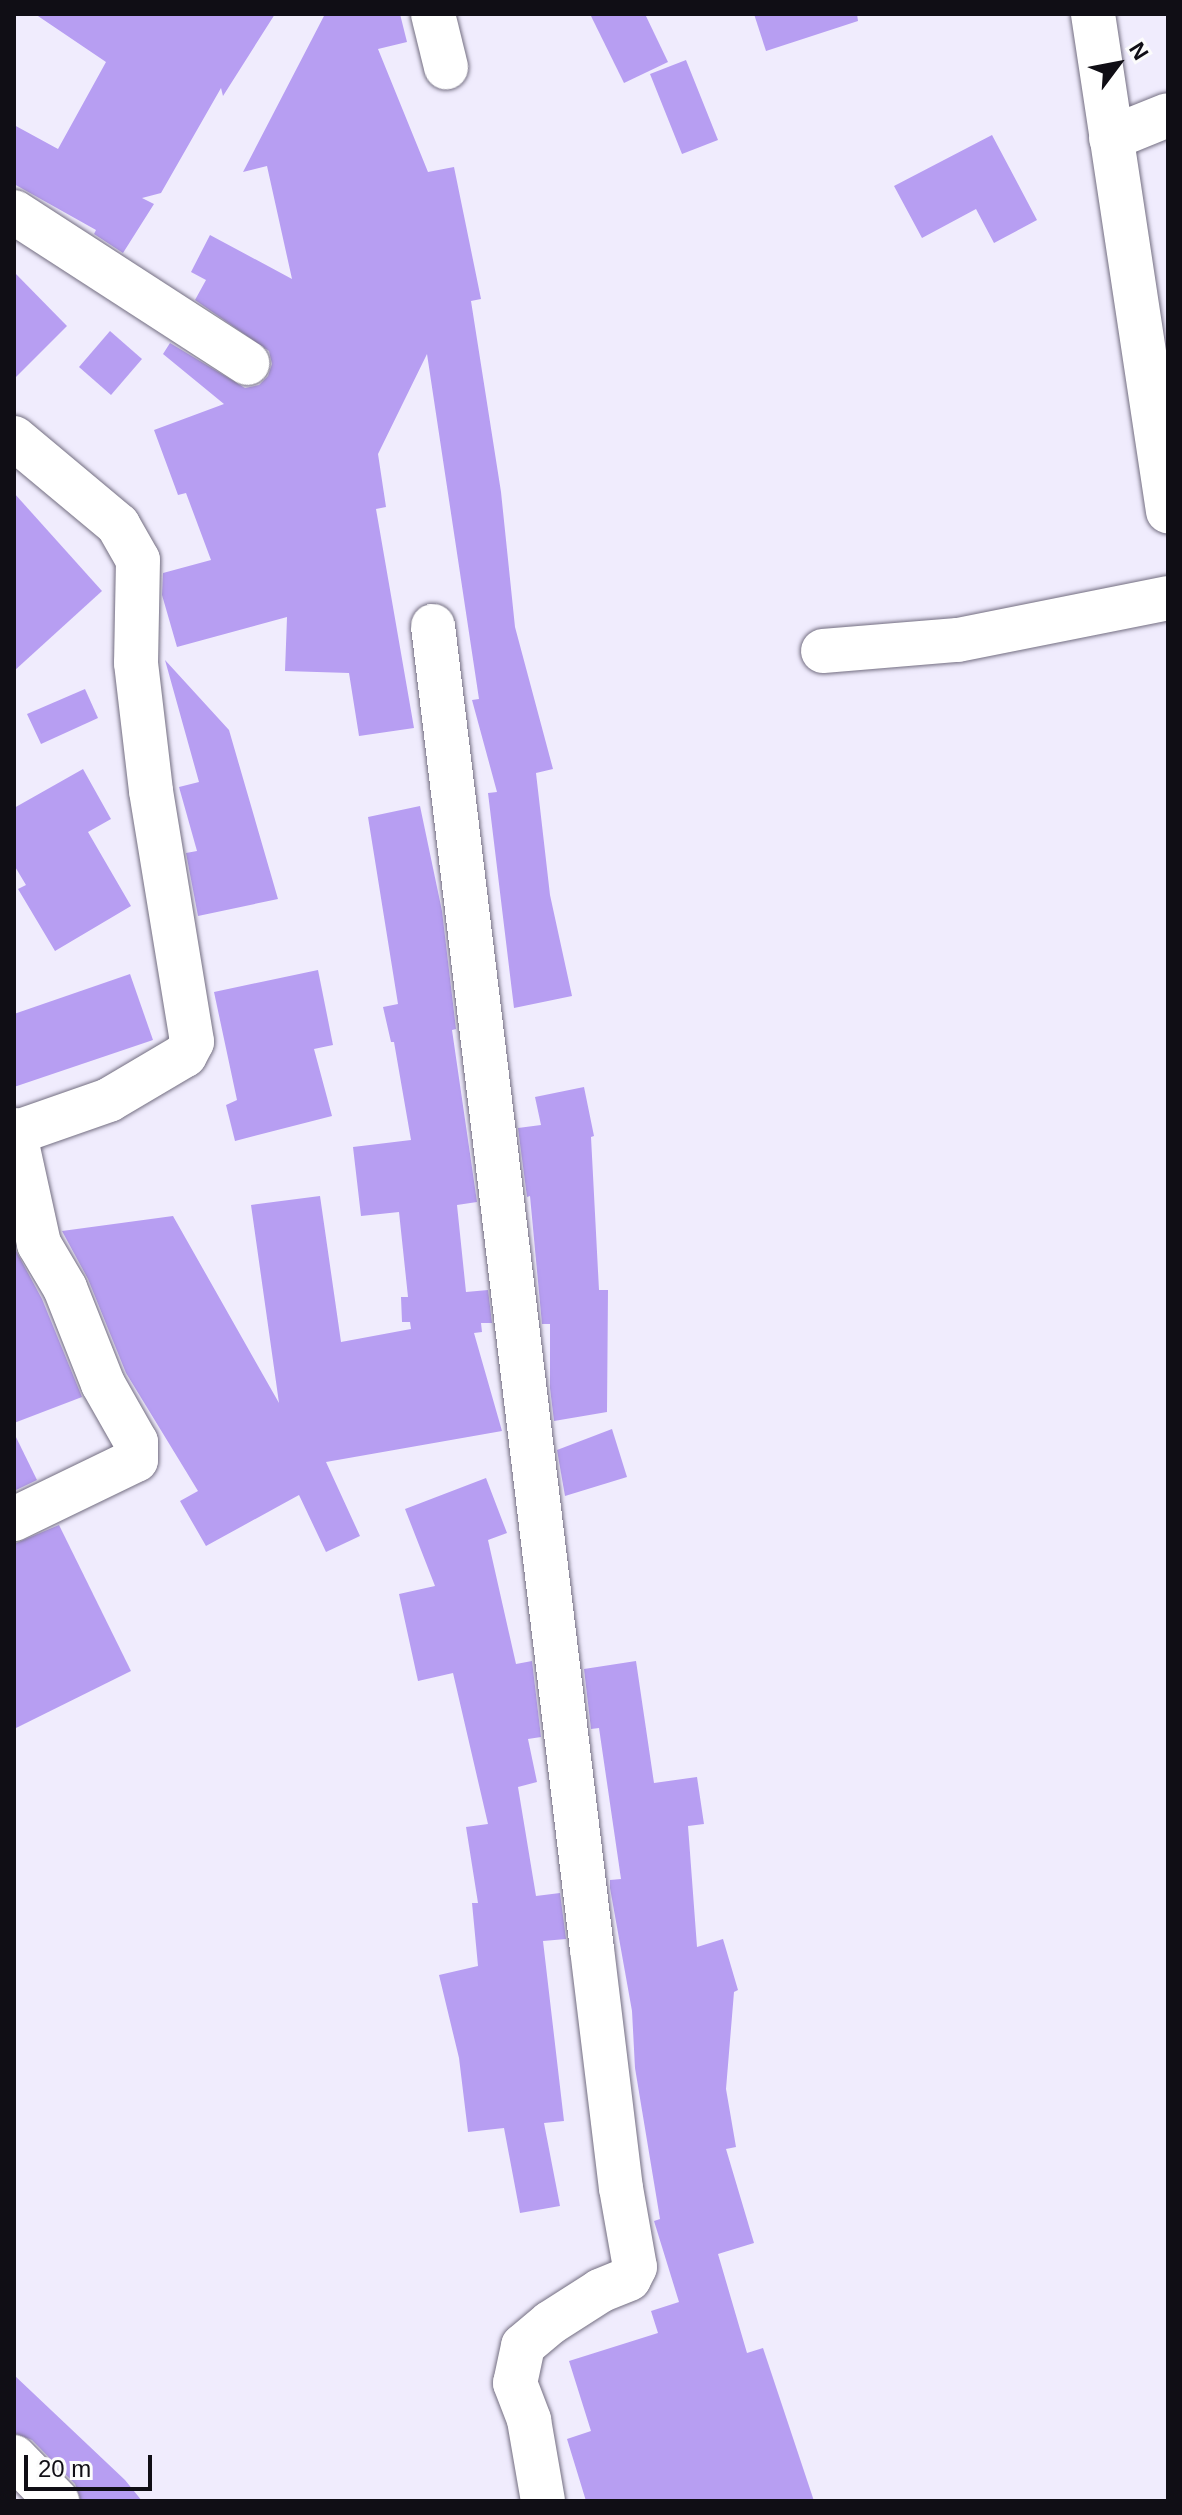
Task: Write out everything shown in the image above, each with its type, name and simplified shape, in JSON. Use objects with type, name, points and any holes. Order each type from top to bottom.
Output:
[{"type":"street","points":[[433,14],[446,67]]},
{"type":"street","points":[[1093,14],[1168,511]]},
{"type":"street","points":[[1111,138],[1168,115]]},
{"type":"street","points":[[14,212],[247,363]]},
{"type":"street","points":[[14,438],[118,525],[138,560],[136,663],[151,791],[192,1042],[185,1055],[109,1100],[14,1132],[39,1244],[65,1288],[103,1384],[136,1442],[136,1460],[14,1519]]},
{"type":"street","points":[[823,651],[958,640],[1168,598]]},
{"type":"street","points":[[433,626],[621,2188],[635,2267],[629,2279],[600,2291],[550,2323],[523,2346],[515,2383],[529,2420],[543,2501]]},
{"type":"street","points":[[14,2457],[57,2501]]},
{"type":"building","points":[[35,14],[275,14],[223,96],[221,88],[161,193],[142,198],[154,204],[123,253],[94,234],[96,230],[14,184],[14,125],[58,149],[106,62]]},
{"type":"building","points":[[325,14],[400,14],[407,42],[378,49],[428,172],[454,167],[481,299],[471,301],[501,492],[515,627],[553,769],[536,773],[550,895],[572,996],[514,1008],[488,793],[497,792],[472,700],[479,699],[427,354],[378,454],[386,507],[376,509],[414,728],[359,736],[349,673],[285,671],[287,617],[177,647],[162,595],[163,573],[211,560],[186,493],[178,495],[154,430],[224,404],[163,354],[170,343],[245,388],[259,385],[268,376],[272,364],[269,351],[195,300],[206,280],[191,272],[210,235],[292,279],[267,166],[243,172]]},
{"type":"building","points":[[590,14],[645,14],[668,62],[624,83]]},
{"type":"building","points":[[754,14],[857,14],[858,21],[766,51]]},
{"type":"building","points":[[686,60],[718,140],[682,154],[650,74]]},
{"type":"building","points":[[992,135],[1037,220],[994,243],[976,209],[922,238],[894,186]]},
{"type":"building","points":[[14,272],[67,326],[14,379]]},
{"type":"building","points":[[110,331],[142,359],[111,395],[79,367]]},
{"type":"building","points":[[14,493],[102,591],[14,671]]},
{"type":"building","points":[[165,660],[229,730],[278,899],[198,916],[186,853],[197,851],[179,787],[199,782]]},
{"type":"building","points":[[85,689],[98,718],[41,744],[27,714]]},
{"type":"building","points":[[83,769],[111,819],[88,832],[131,906],[55,951],[18,889],[26,885],[14,865],[14,808]]},
{"type":"building","points":[[420,806],[442,911],[456,1029],[452,1030],[477,1202],[457,1205],[466,1292],[488,1290],[492,1323],[481,1323],[482,1332],[474,1333],[502,1431],[326,1462],[360,1536],[326,1552],[299,1495],[206,1546],[180,1501],[198,1491],[126,1373],[88,1279],[62,1231],[173,1216],[279,1403],[251,1205],[320,1196],[341,1342],[411,1329],[410,1322],[402,1322],[401,1297],[408,1297],[399,1212],[361,1216],[353,1147],[411,1140],[394,1042],[391,1042],[383,1007],[398,1004],[368,817]]},
{"type":"building","points":[[318,970],[333,1045],[314,1049],[332,1116],[235,1141],[226,1105],[237,1100],[214,992]]},
{"type":"building","points":[[130,974],[153,1040],[14,1087],[14,1014]]},
{"type":"building","points":[[584,1087],[594,1136],[591,1137],[599,1290],[608,1290],[607,1412],[554,1421],[550,1388],[550,1324],[542,1324],[530,1196],[527,1197],[518,1128],[541,1125],[535,1097]]},
{"type":"building","points":[[14,1247],[42,1299],[82,1397],[14,1423]]},
{"type":"building","points":[[612,1429],[627,1477],[565,1496],[557,1450]]},
{"type":"building","points":[[14,1433],[37,1480],[14,1491]]},
{"type":"building","points":[[486,1478],[507,1533],[488,1540],[516,1664],[532,1661],[541,1737],[528,1739],[537,1782],[518,1787],[536,1896],[560,1893],[566,1939],[543,1941],[564,2121],[544,2123],[560,2206],[520,2213],[504,2128],[468,2132],[459,2058],[439,1975],[478,1966],[472,1903],[478,1903],[466,1827],[488,1824],[453,1673],[418,1681],[399,1594],[435,1586],[405,1509]]},
{"type":"building","points":[[59,1525],[131,1671],[14,1729],[14,1544]]},
{"type":"building","points":[[636,1661],[654,1783],[697,1777],[704,1824],[688,1826],[697,1947],[723,1939],[738,1990],[734,1992],[726,2089],[736,2147],[726,2149],[754,2243],[718,2254],[747,2353],[763,2348],[814,2501],[586,2501],[567,2439],[591,2431],[569,2361],[658,2333],[651,2311],[679,2302],[654,2221],[660,2219],[635,2068],[632,2011],[610,1888],[610,1880],[621,1879],[599,1728],[591,1729],[584,1669]]},
{"type":"building","points":[[14,2375],[125,2480],[142,2501],[81,2501],[75,2484],[32,2440],[14,2433]]}]
